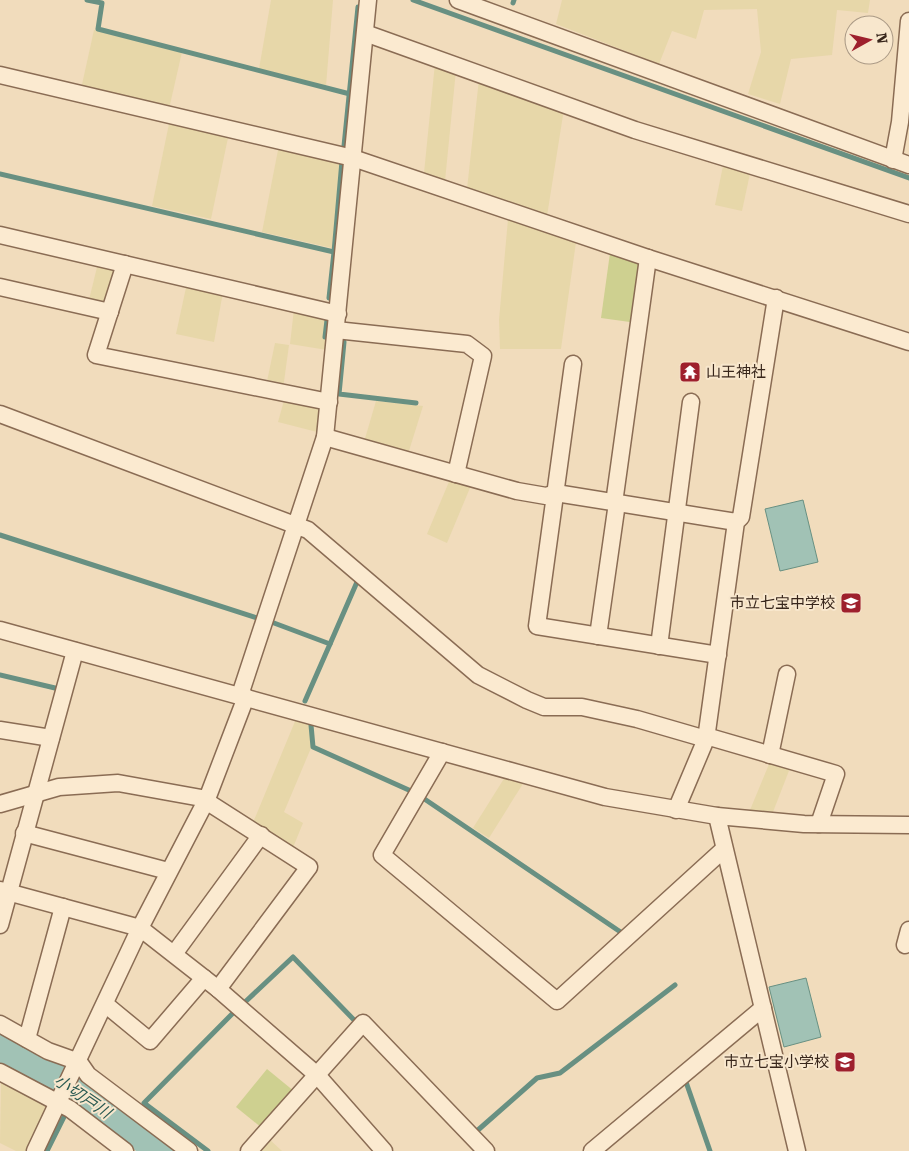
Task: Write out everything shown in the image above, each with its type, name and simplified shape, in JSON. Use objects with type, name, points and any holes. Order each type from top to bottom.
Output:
[{"type":"street","points":[[35,1151],[140,928],[168,871],[207,800],[243,696],[325,437],[368,0]]},
{"type":"street","points":[[458,0],[909,165]]},
{"type":"street","points":[[893,160],[900,122],[909,21]]},
{"type":"street","points":[[365,33],[635,130],[909,214]]},
{"type":"street","points":[[0,75],[353,158],[648,258],[909,342]]},
{"type":"street","points":[[0,235],[125,264],[337,322],[467,344],[483,356],[456,474]]},
{"type":"street","points":[[598,636],[648,258]]},
{"type":"street","points":[[125,264],[96,355],[329,402]]},
{"type":"street","points":[[0,287],[110,312]]},
{"type":"street","points":[[676,810],[706,738],[736,522],[741,517],[776,298]]},
{"type":"street","points":[[573,364],[537,626],[718,655]]},
{"type":"street","points":[[659,646],[691,402]]},
{"type":"street","points":[[0,414],[308,530],[478,674],[544,707],[582,707],[638,719],[836,774],[819,824]]},
{"type":"street","points":[[325,437],[517,491],[546,496],[556,494],[736,522]]},
{"type":"street","points":[[0,630],[605,797],[717,816],[819,824],[909,825]]},
{"type":"street","points":[[0,924],[4,891],[24,833],[75,651]]},
{"type":"street","points":[[770,755],[787,674]]},
{"type":"street","points":[[0,730],[51,738]]},
{"type":"street","points":[[442,752],[382,855],[557,1001],[724,848]]},
{"type":"street","points":[[0,804],[59,787],[118,783],[207,800],[309,866],[218,989]]},
{"type":"street","points":[[717,816],[797,1151]]},
{"type":"street","points":[[24,833],[168,871]]},
{"type":"street","points":[[174,954],[261,835]]},
{"type":"street","points":[[4,891],[140,928],[218,989],[317,1075],[384,1151]]},
{"type":"street","points":[[27,1039],[63,907]]},
{"type":"street","points":[[105,1004],[150,1041],[204,978]]},
{"type":"street","points":[[601,1148],[763,1008]]},
{"type":"street","points":[[249,1151],[363,1023],[486,1151]]},
{"type":"street","points":[[0,1024],[77,1065],[190,1151]]},
{"type":"street","points":[[0,1072],[60,1100],[125,1151]]},
{"type":"shaded area","points":[[271,0],[333,0],[326,86],[259,69]]},
{"type":"shaded area","points":[[562,0],[870,0],[868,13],[837,10],[832,55],[791,59],[780,104],[748,94],[761,52],[757,9],[704,10],[696,39],[672,31],[659,64],[556,24]]},
{"type":"shaded area","points":[[94,30],[182,52],[169,109],[81,89]]},
{"type":"shaded area","points":[[435,63],[456,70],[445,181],[424,173]]},
{"type":"shaded area","points":[[479,79],[564,109],[547,216],[467,189]]},
{"type":"shaded area","points":[[170,119],[229,133],[211,219],[152,206]]},
{"type":"shaded area","points":[[279,145],[340,162],[332,248],[262,232]]},
{"type":"shaded area","points":[[724,161],[751,169],[742,211],[715,205]]},
{"type":"shaded area","points":[[508,219],[576,242],[561,349],[500,349],[499,320]]},
{"type":"shaded area","points":[[98,263],[115,266],[118,273],[109,305],[88,304]]},
{"type":"shaded area","points":[[187,283],[223,292],[214,342],[176,334]]},
{"type":"shaded area","points":[[294,309],[326,316],[324,338],[328,339],[327,350],[290,344]]},
{"type":"shaded area","points":[[275,343],[289,345],[283,389],[266,386]]},
{"type":"shaded area","points":[[285,397],[315,403],[320,410],[317,432],[278,422]]},
{"type":"shaded area","points":[[376,401],[423,406],[408,454],[364,442]]},
{"type":"shaded area","points":[[451,477],[472,483],[447,543],[427,534]]},
{"type":"shaded area","points":[[803,500],[818,562],[780,571],[765,509]]},
{"type":"shaded area","points":[[296,719],[309,723],[311,748],[284,812],[303,823],[292,850],[252,825]]},
{"type":"shaded area","points":[[772,757],[792,763],[773,812],[750,810]]},
{"type":"shaded area","points":[[505,777],[524,782],[489,838],[473,828]]},
{"type":"shaded area","points":[[806,978],[821,1037],[784,1047],[769,987]]},
{"type":"shaded area","points":[[1,1081],[49,1105],[27,1151],[16,1151],[0,1143]]},
{"type":"shaded area","points":[[268,1138],[282,1151],[257,1151]]},
{"type":"green space","points":[[610,253],[644,264],[637,323],[601,318]]},
{"type":"green space","points":[[267,1069],[295,1092],[262,1128],[236,1107]]},
{"type":"waterway","points":[[87,0],[102,3],[98,29],[350,94]]},
{"type":"waterway","points":[[413,0],[909,178]]},
{"type":"waterway","points":[[344,146],[358,7]]},
{"type":"waterway","points":[[334,252],[342,161]]},
{"type":"waterway","points":[[0,174],[334,252],[329,298]]},
{"type":"waterway","points":[[325,337],[327,320]]},
{"type":"waterway","points":[[344,342],[339,394],[416,403]]},
{"type":"waterway","points":[[0,535],[257,618]]},
{"type":"waterway","points":[[330,644],[357,582]]},
{"type":"waterway","points":[[274,623],[330,644],[305,701]]},
{"type":"waterway","points":[[0,675],[55,688]]},
{"type":"waterway","points":[[311,725],[313,747],[411,791]]},
{"type":"waterway","points":[[423,798],[622,933]]},
{"type":"waterway","points":[[244,1003],[293,957],[356,1022]]},
{"type":"waterway","points":[[478,1130],[537,1078],[560,1073],[675,985]]},
{"type":"waterway","points":[[208,1151],[144,1103],[235,1011]]},
{"type":"waterway","name":"小切戸川","points":[[0,1048],[61,1079],[96,1102],[161,1151]]},
{"type":"waterway","points":[[686,1082],[710,1151]]},
{"type":"waterway","points":[[47,1151],[65,1115]]},
{"type":"waterway","name":"小切戸川","points":[[129,1127],[133,1120]]},
{"type":"place","name":"山王神社","points":[[690,372]]},
{"type":"place","name":"市立七宝中学校","points":[[851,603]]},
{"type":"place","name":"市立七宝小学校","points":[[845,1062]]}]
